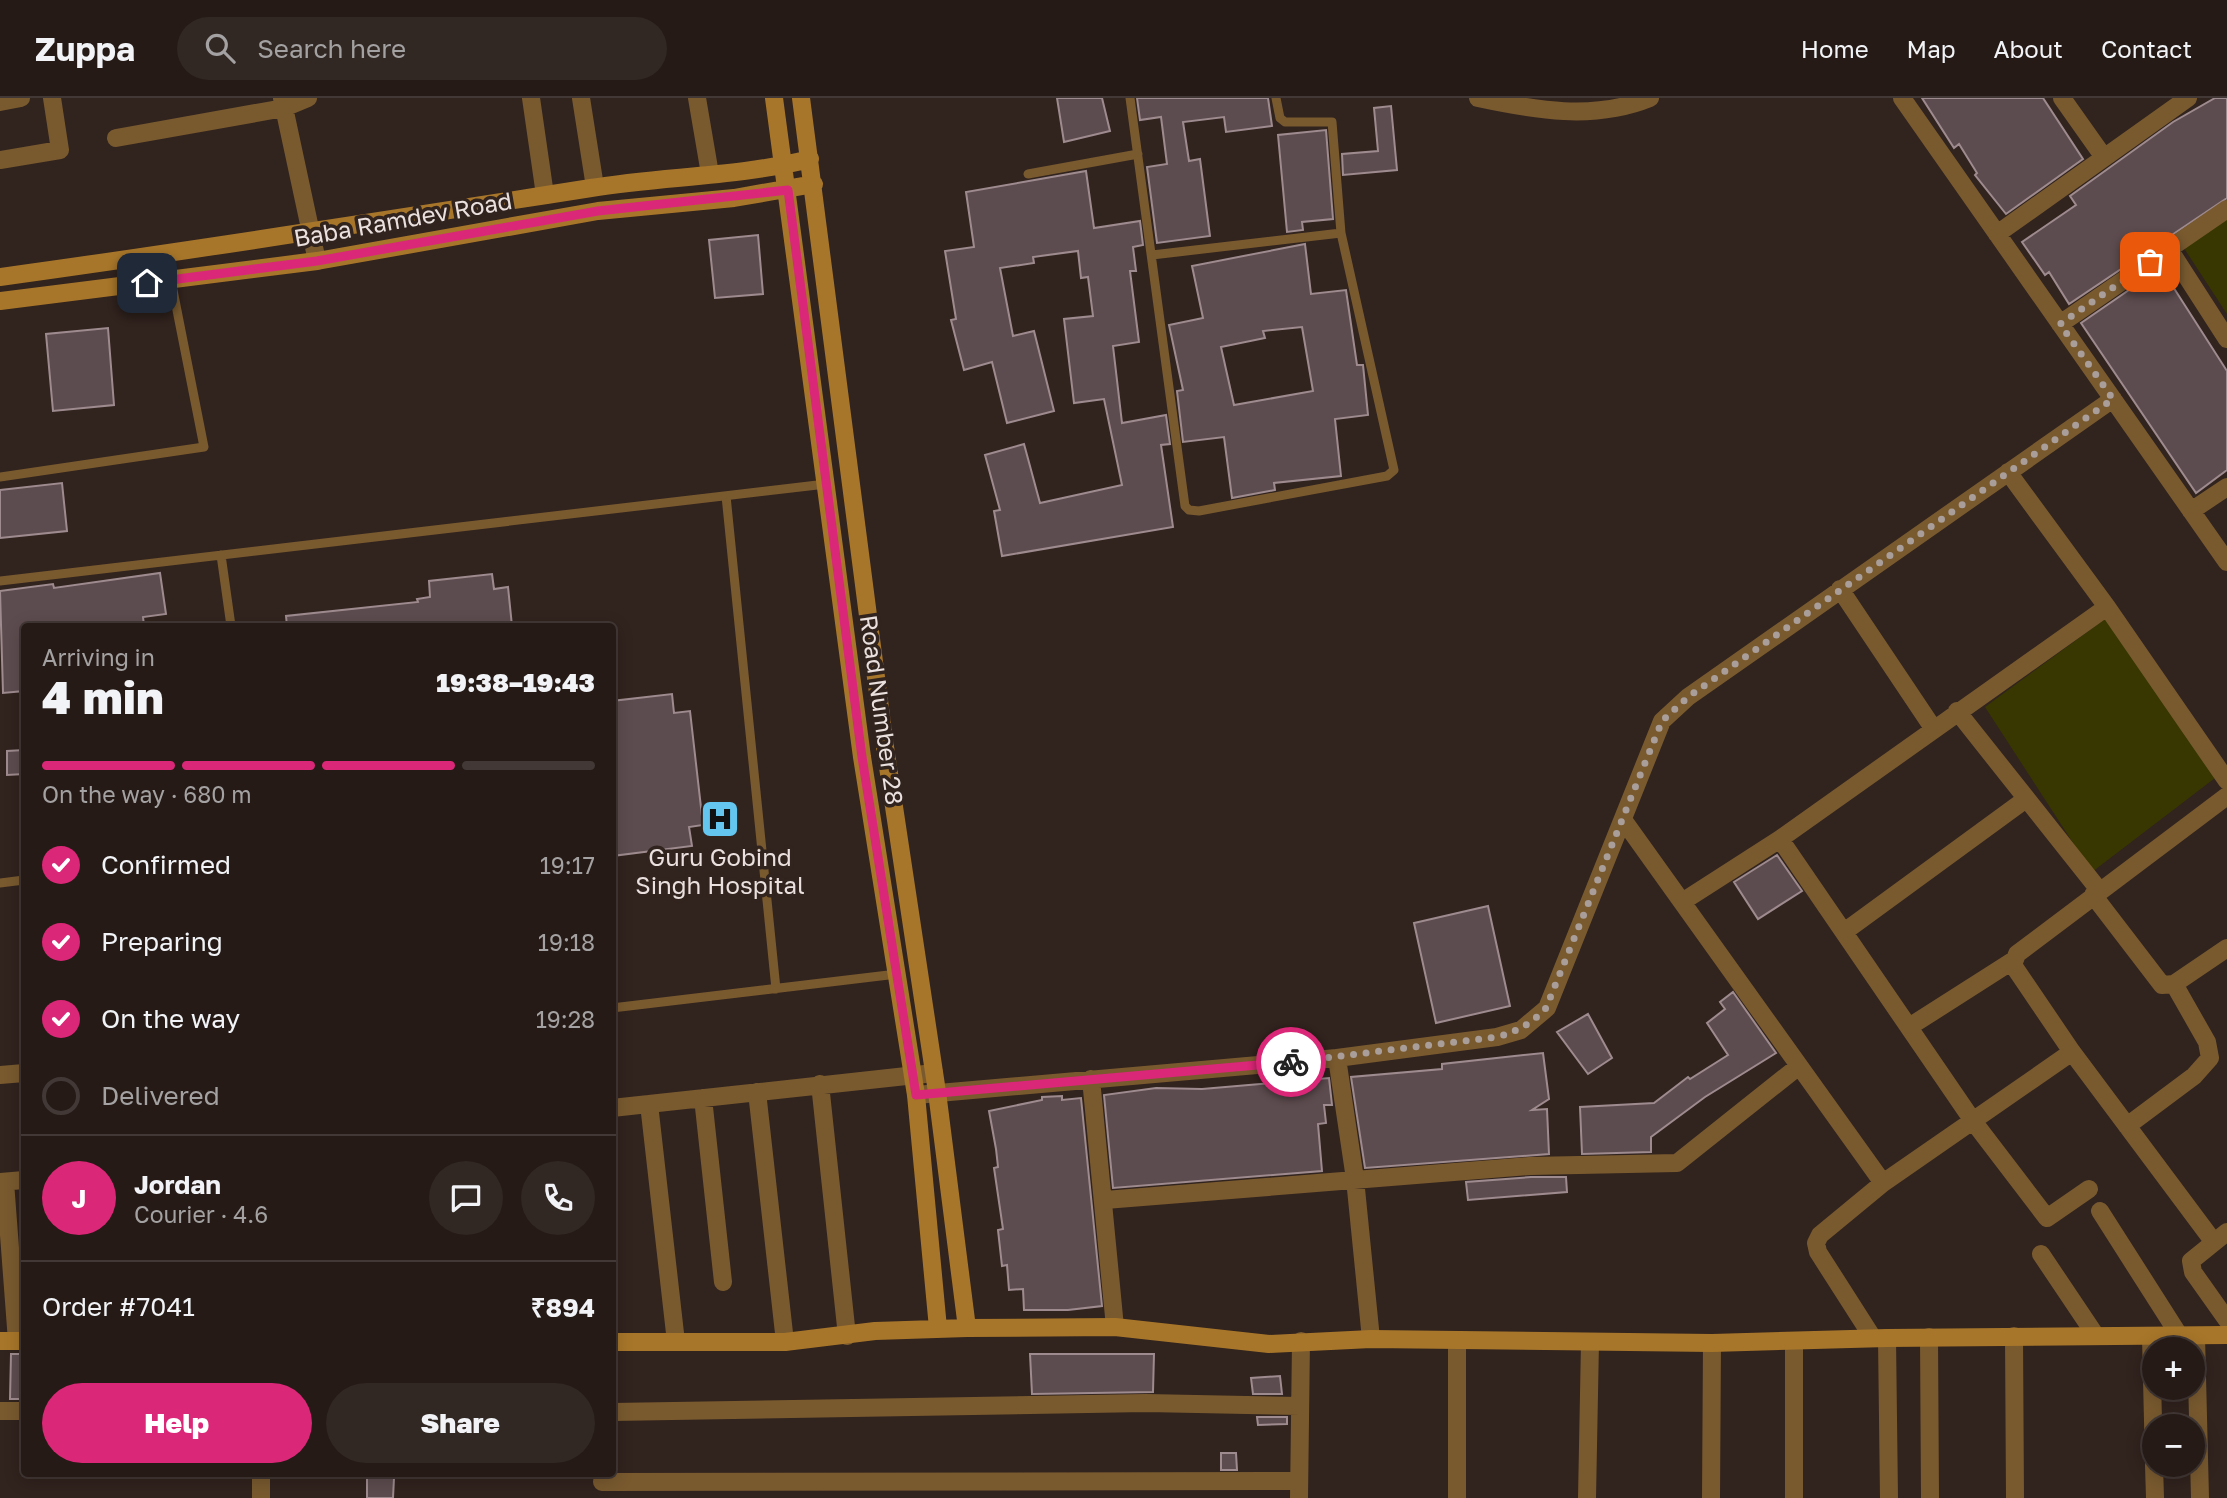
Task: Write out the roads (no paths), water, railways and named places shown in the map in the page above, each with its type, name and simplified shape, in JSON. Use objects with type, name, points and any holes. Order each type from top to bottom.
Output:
[{"type":"street","points":[[0,102],[21,98]]},
{"type":"street","points":[[0,160],[60,150],[52,98]]},
{"type":"street","points":[[116,138],[308,98]]},
{"type":"street","points":[[531,98],[545,195]]},
{"type":"street","points":[[581,98],[595,187]]},
{"type":"street","points":[[697,98],[710,174]]},
{"type":"street","name":"Road Number 28","points":[[774,98],[862,757],[916,1095],[938,1328]]},
{"type":"street","name":"Road Number 28","points":[[802,98],[885,747],[937,1092],[967,1328]]},
{"type":"street","points":[[1478,98],[1591,111],[1650,98]]},
{"type":"street","points":[[1902,98],[2227,562]]},
{"type":"street","points":[[2062,98],[2103,156]]},
{"type":"street","points":[[1997,234],[2188,98]]},
{"type":"street","points":[[283,103],[317,261]]},
{"type":"street","points":[[0,277],[311,234],[595,187],[752,172],[810,159]]},
{"type":"street","name":"Baba Ramdev Road","points":[[0,301],[317,261],[598,211],[788,190],[814,184]]},
{"type":"street","points":[[2060,324],[2227,209]]},
{"type":"street","points":[[2169,248],[2227,337]]},
{"type":"street","points":[[916,1095],[1337,1058],[1497,1037],[1521,1030],[1546,1008],[1624,821],[1662,721],[1688,697],[2113,399]]},
{"type":"street","points":[[2008,472],[2107,607],[2227,781]]},
{"type":"street","points":[[2191,511],[2227,487]]},
{"type":"street","points":[[1840,589],[1933,728]]},
{"type":"street","points":[[1682,902],[1780,839],[2107,607]]},
{"type":"street","points":[[1957,711],[2096,892],[2157,982],[2174,984],[2227,948]]},
{"type":"street","points":[[1909,1027],[2014,960],[2096,892],[2227,796]]},
{"type":"street","points":[[1844,932],[2026,799]]},
{"type":"street","points":[[1624,821],[1883,1183]]},
{"type":"street","points":[[1780,839],[1973,1121],[2047,1218],[2089,1189]]},
{"type":"street","points":[[2014,960],[2017,974],[2127,1126],[2220,1237],[2192,1257],[2191,1267],[2227,1320]]},
{"type":"street","points":[[897,974],[918,970]]},
{"type":"street","points":[[2127,1126],[2200,1070],[2219,1051],[2174,984]]},
{"type":"street","points":[[1889,1498],[1880,1338],[1815,1243],[1820,1235],[1883,1183],[2072,1052]]},
{"type":"street","points":[[1337,1058],[1355,1179],[1371,1339]]},
{"type":"street","points":[[1105,1200],[1530,1166],[1677,1163],[1799,1066]]},
{"type":"street","points":[[0,1075],[21,1073]]},
{"type":"street","points":[[616,1108],[934,1073]]},
{"type":"street","points":[[1091,1079],[1105,1200],[1115,1327]]},
{"type":"street","points":[[820,1084],[847,1336]]},
{"type":"street","points":[[757,1092],[785,1342]]},
{"type":"street","points":[[703,1098],[723,1282]]},
{"type":"street","points":[[649,1104],[676,1342]]},
{"type":"street","points":[[14,1341],[3,1182],[21,1180]]},
{"type":"street","points":[[2100,1211],[2188,1335],[2200,1498]]},
{"type":"street","points":[[2042,1254],[2096,1336]]},
{"type":"street","points":[[616,1342],[785,1342],[938,1328],[1115,1327],[1269,1344],[1371,1339],[1457,1343],[1712,1343],[1929,1337],[2227,1335]]},
{"type":"street","points":[[2014,1336],[2015,1498]]},
{"type":"street","points":[[1929,1337],[1930,1498]]},
{"type":"street","points":[[602,1485],[1299,1489],[1301,1341]]},
{"type":"street","points":[[1587,1498],[1590,1342]]},
{"type":"street","points":[[1794,1342],[1794,1498]]},
{"type":"street","points":[[1457,1343],[1457,1498]]},
{"type":"street","points":[[1711,1498],[1712,1343]]},
{"type":"street","points":[[616,1412],[1146,1403],[1300,1406]]},
{"type":"street","points":[[0,1411],[21,1411]]},
{"type":"street","points":[[261,1477],[261,1498]]},
{"type":"street","points":[[2154,1477],[2155,1498]]},
{"type":"lane","points":[[1130,98],[1185,506],[1189,510],[1199,511],[1392,475],[1394,471],[1341,233],[1332,122],[1285,122],[1280,118],[1276,98]]},
{"type":"lane","points":[[1028,174],[1138,154]]},
{"type":"lane","points":[[1152,255],[1341,233]]},
{"type":"lane","points":[[0,477],[204,447],[171,279]]},
{"type":"lane","points":[[0,581],[826,484]]},
{"type":"lane","points":[[726,496],[776,989]]},
{"type":"lane","points":[[221,555],[231,623]]},
{"type":"lane","points":[[0,883],[21,880]]},
{"type":"lane","points":[[616,1008],[897,974]]},
{"type":"place","name":"Guru Gobind Singh Hospital","points":[[720,819]]}]
